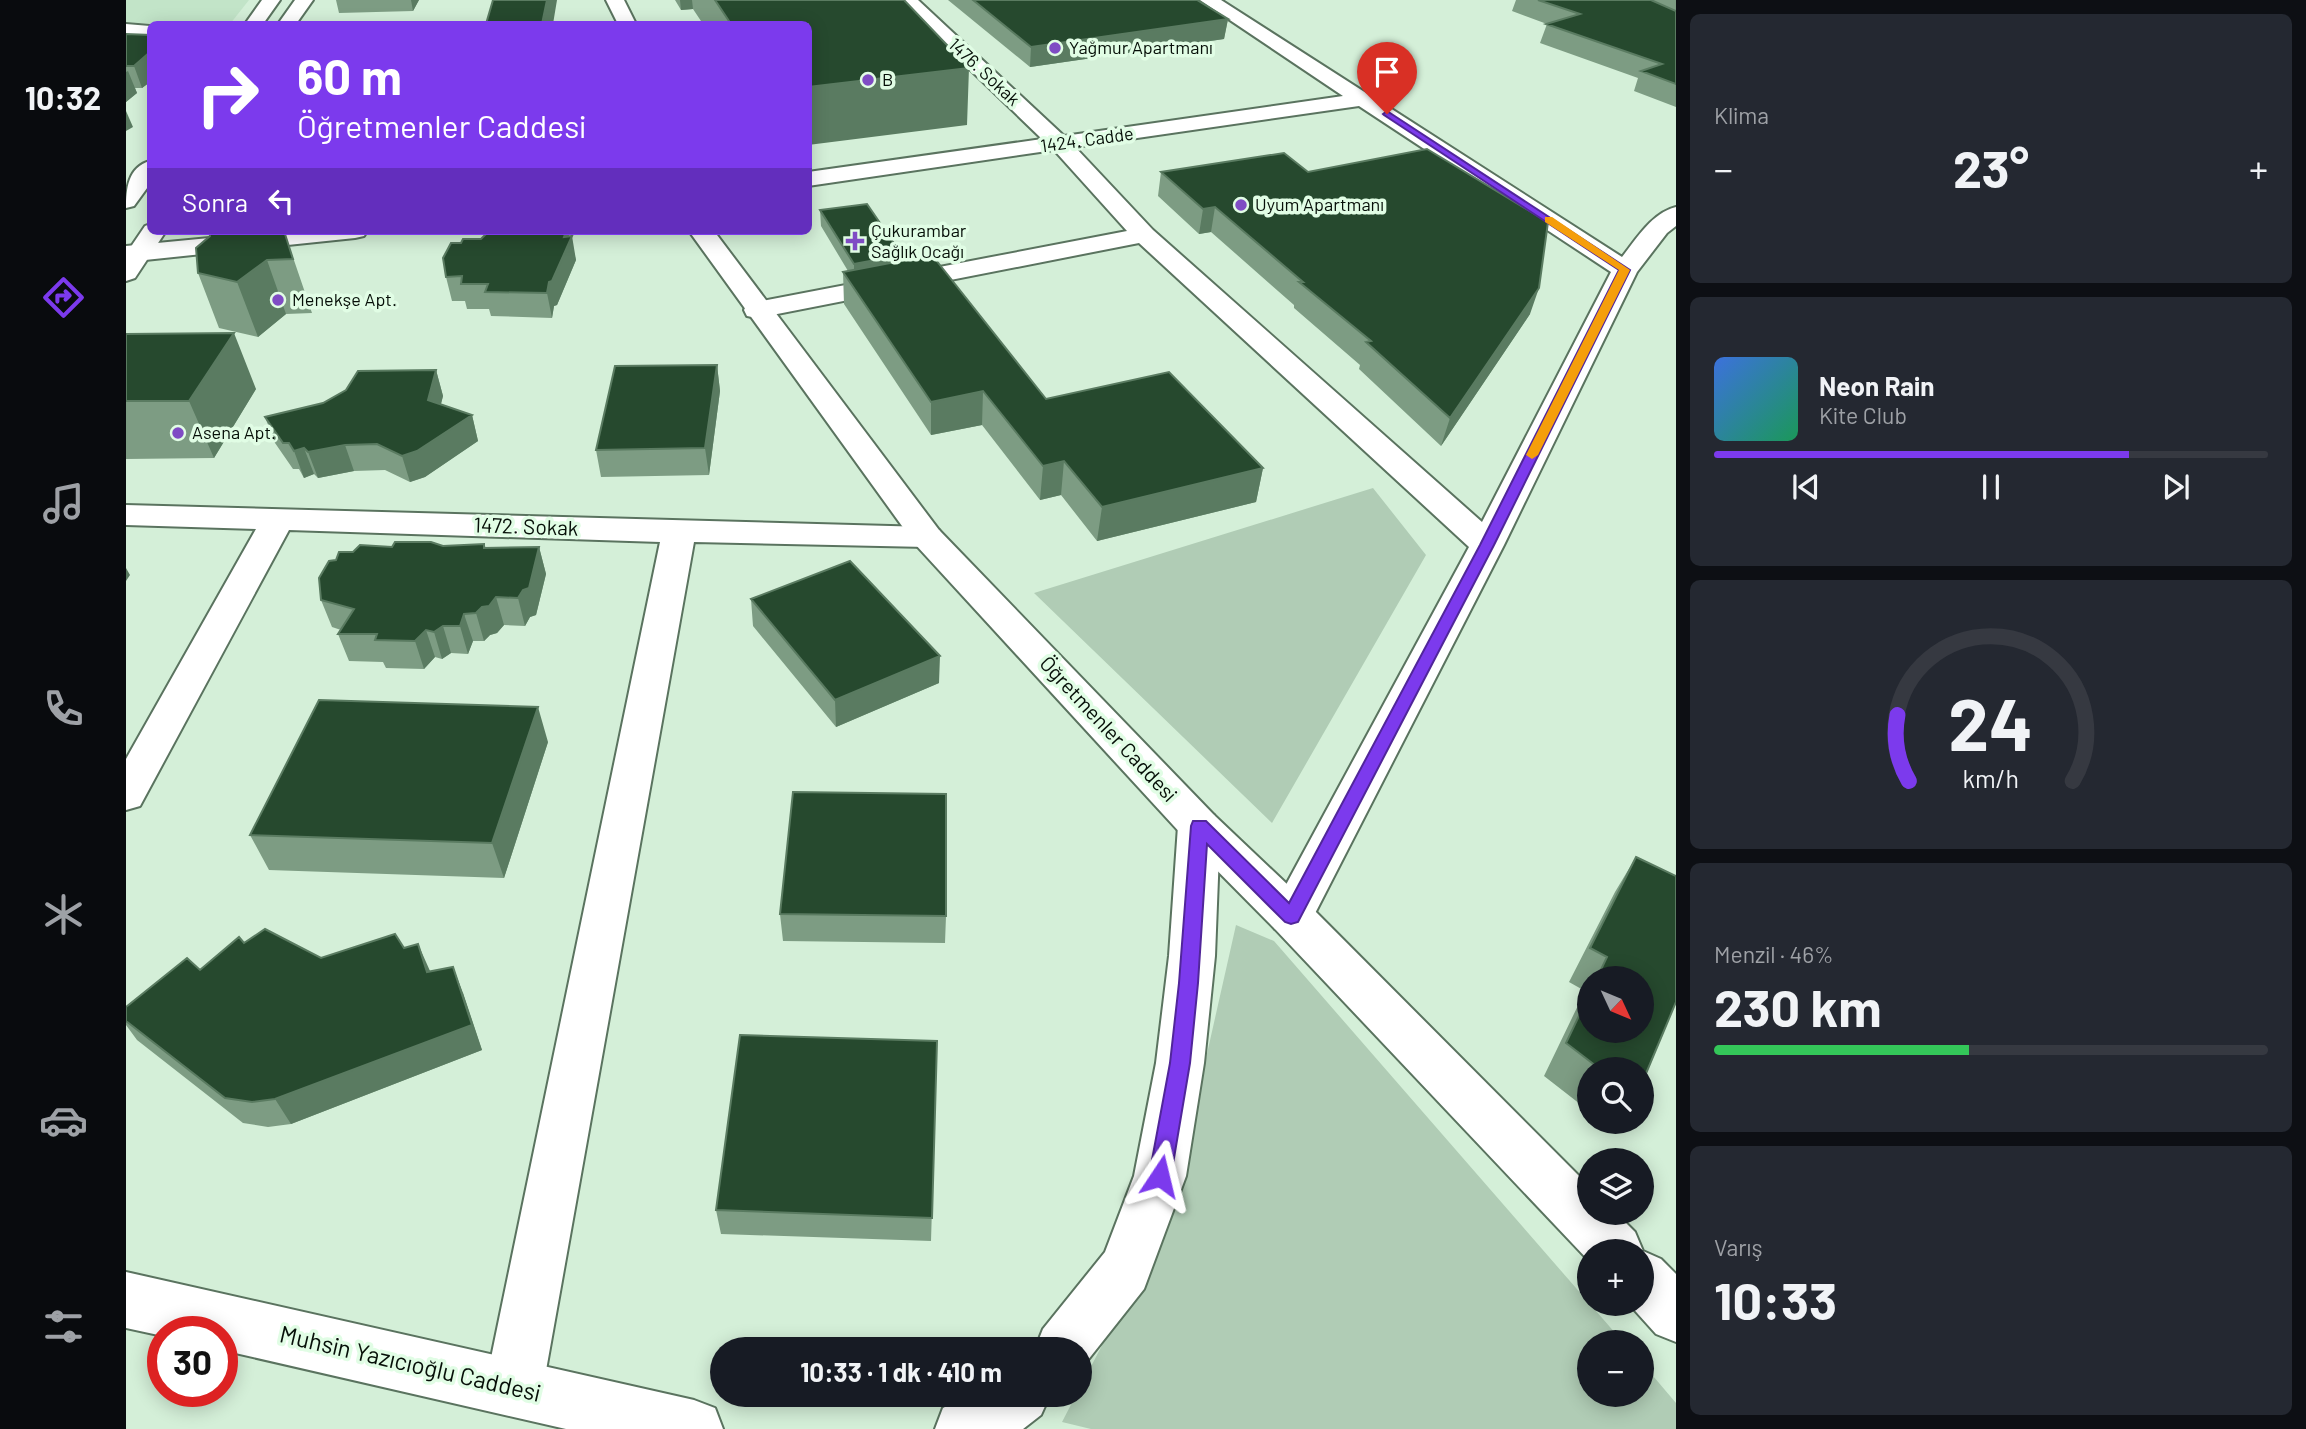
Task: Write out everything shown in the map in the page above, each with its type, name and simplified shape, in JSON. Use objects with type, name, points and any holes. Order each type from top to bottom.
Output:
[{"type":"street","points":[[256,21],[271,0]]},
{"type":"street","points":[[289,21],[304,0]]},
{"type":"street","points":[[615,0],[626,21]]},
{"type":"street","name":"1476. Sokak","points":[[907,0],[1061,145],[1144,235],[1487,545]]},
{"type":"street","points":[[1209,0],[1366,99],[1625,270]]},
{"type":"street","points":[[126,30],[147,32]]},
{"type":"street","name":"1424. Cadde","points":[[812,178],[1061,145],[1366,99]]},
{"type":"street","points":[[126,201],[147,172]]},
{"type":"street","points":[[1291,916],[1487,545],[1625,270],[1658,228],[1676,214]]},
{"type":"street","points":[[126,273],[141,246],[298,235]]},
{"type":"street","name":"Öğretmenler Caddesi","points":[[704,235],[927,537],[1199,826],[1291,916],[1604,1239]]},
{"type":"street","points":[[757,310],[1144,235]]},
{"type":"street","name":"1472. Sokak","points":[[126,515],[927,537]]},
{"type":"street","points":[[126,795],[279,518]]},
{"type":"street","points":[[514,1387],[679,532]]},
{"type":"street","points":[[1072,1337],[1125,1270],[1160,1176],[1180,1063],[1191,969],[1199,826]]},
{"type":"street","points":[[1654,1291],[1676,1314]]},
{"type":"street","name":"Muhsin Yazıcıoğlu Caddesi","points":[[126,1300],[694,1429]]},
{"type":"street","points":[[964,1429],[1005,1407]]},
{"type":"shaded area","points":[[126,0],[249,0],[232,21],[126,22]]},
{"type":"shaded area","points":[[1373,488],[1426,555],[1272,823],[1034,593]]},
{"type":"shaded area","points":[[1236,925],[1274,941],[1577,1289],[1577,1316],[1600,1316],[1613,1330],[1577,1330],[1577,1407],[1654,1407],[1654,1377],[1676,1403],[1676,1429],[1091,1429],[1062,1422],[1070,1407],[1092,1407],[1092,1365],[1172,1209]]},
{"type":"building","points":[[493,0],[547,0],[543,21],[487,21]]},
{"type":"building","points":[[715,0],[904,0],[969,68],[812,87],[812,21],[729,21]]},
{"type":"building","points":[[973,0],[1197,0],[1228,19],[1031,47]]},
{"type":"building","points":[[1538,0],[1651,0],[1676,11],[1676,84],[1641,71],[1662,64],[1546,24],[1580,14]]},
{"type":"building","points":[[126,34],[147,35],[147,55],[134,66],[126,66]]},
{"type":"building","points":[[1427,149],[1548,222],[1539,288],[1450,418],[1366,342],[1371,341],[1299,282],[1303,282],[1215,207],[1203,209],[1161,172],[1284,153],[1308,172]]},
{"type":"building","name":"Çukurambar Sağlık Ocağı","points":[[867,204],[902,255],[854,264],[820,210]]},
{"type":"building","points":[[285,235],[293,259],[267,260],[237,282],[198,273],[196,248],[210,236]]},
{"type":"building","points":[[485,235],[572,236],[552,281],[549,282],[547,293],[485,292],[488,284],[461,284],[462,276],[446,277],[443,258],[451,243],[461,243],[463,239],[481,239]]},
{"type":"building","points":[[932,255],[1046,399],[1169,372],[1263,468],[1102,507],[1064,461],[1043,466],[983,391],[931,402],[843,272]]},
{"type":"building","points":[[234,333],[189,401],[126,401],[126,334]]},
{"type":"building","points":[[717,365],[705,448],[596,450],[615,366]]},
{"type":"building","points":[[436,370],[428,400],[472,415],[417,451],[402,456],[377,444],[345,445],[308,452],[304,448],[294,451],[289,443],[283,443],[265,417],[323,403],[346,390],[358,371]]},
{"type":"building","points":[[395,542],[431,542],[443,546],[484,544],[484,548],[539,547],[529,588],[523,590],[518,598],[496,597],[489,606],[482,607],[476,613],[464,614],[460,626],[443,626],[434,632],[426,630],[415,641],[375,640],[377,634],[338,634],[354,609],[321,600],[319,578],[329,561],[336,560],[339,552],[353,552],[360,545],[392,547]]},
{"type":"building","points":[[850,561],[940,656],[835,700],[751,599]]},
{"type":"building","points":[[319,700],[538,707],[492,843],[250,835]]},
{"type":"building","points":[[793,792],[946,794],[946,916],[780,914]]},
{"type":"building","points":[[1636,857],[1676,876],[1676,1002],[1653,1057],[1584,1057],[1566,1043],[1577,1020],[1577,1043],[1654,1043],[1654,966],[1603,966],[1607,957],[1590,948]]},
{"type":"building","points":[[265,929],[321,958],[395,934],[404,948],[418,944],[427,972],[453,967],[472,1025],[275,1099],[252,1102],[225,1098],[126,1021],[126,1007],[187,958],[200,970],[239,937],[244,943]]},
{"type":"building","points":[[740,1035],[937,1041],[932,1218],[716,1210]]},
{"type":"slow traffic","points":[[1532,455],[1625,270],[1549,219]]},
{"type":"place","name":"Yağmur Apartmanı","points":[[1055,48]]},
{"type":"place","name":"B","points":[[868,80]]},
{"type":"place","name":"Uyum Apartmanı","points":[[1241,205]]},
{"type":"place","name":"Çukurambar Sağlık Ocağı","points":[[855,241]]},
{"type":"place","name":"Menekşe Apt.","points":[[278,300]]},
{"type":"place","name":"Asena Apt.","points":[[178,433]]},
{"type":"route","points":[[1160,1176],[1180,1063],[1189,983],[1199,826],[1291,916],[1487,545],[1625,270],[1387,114]]}]
